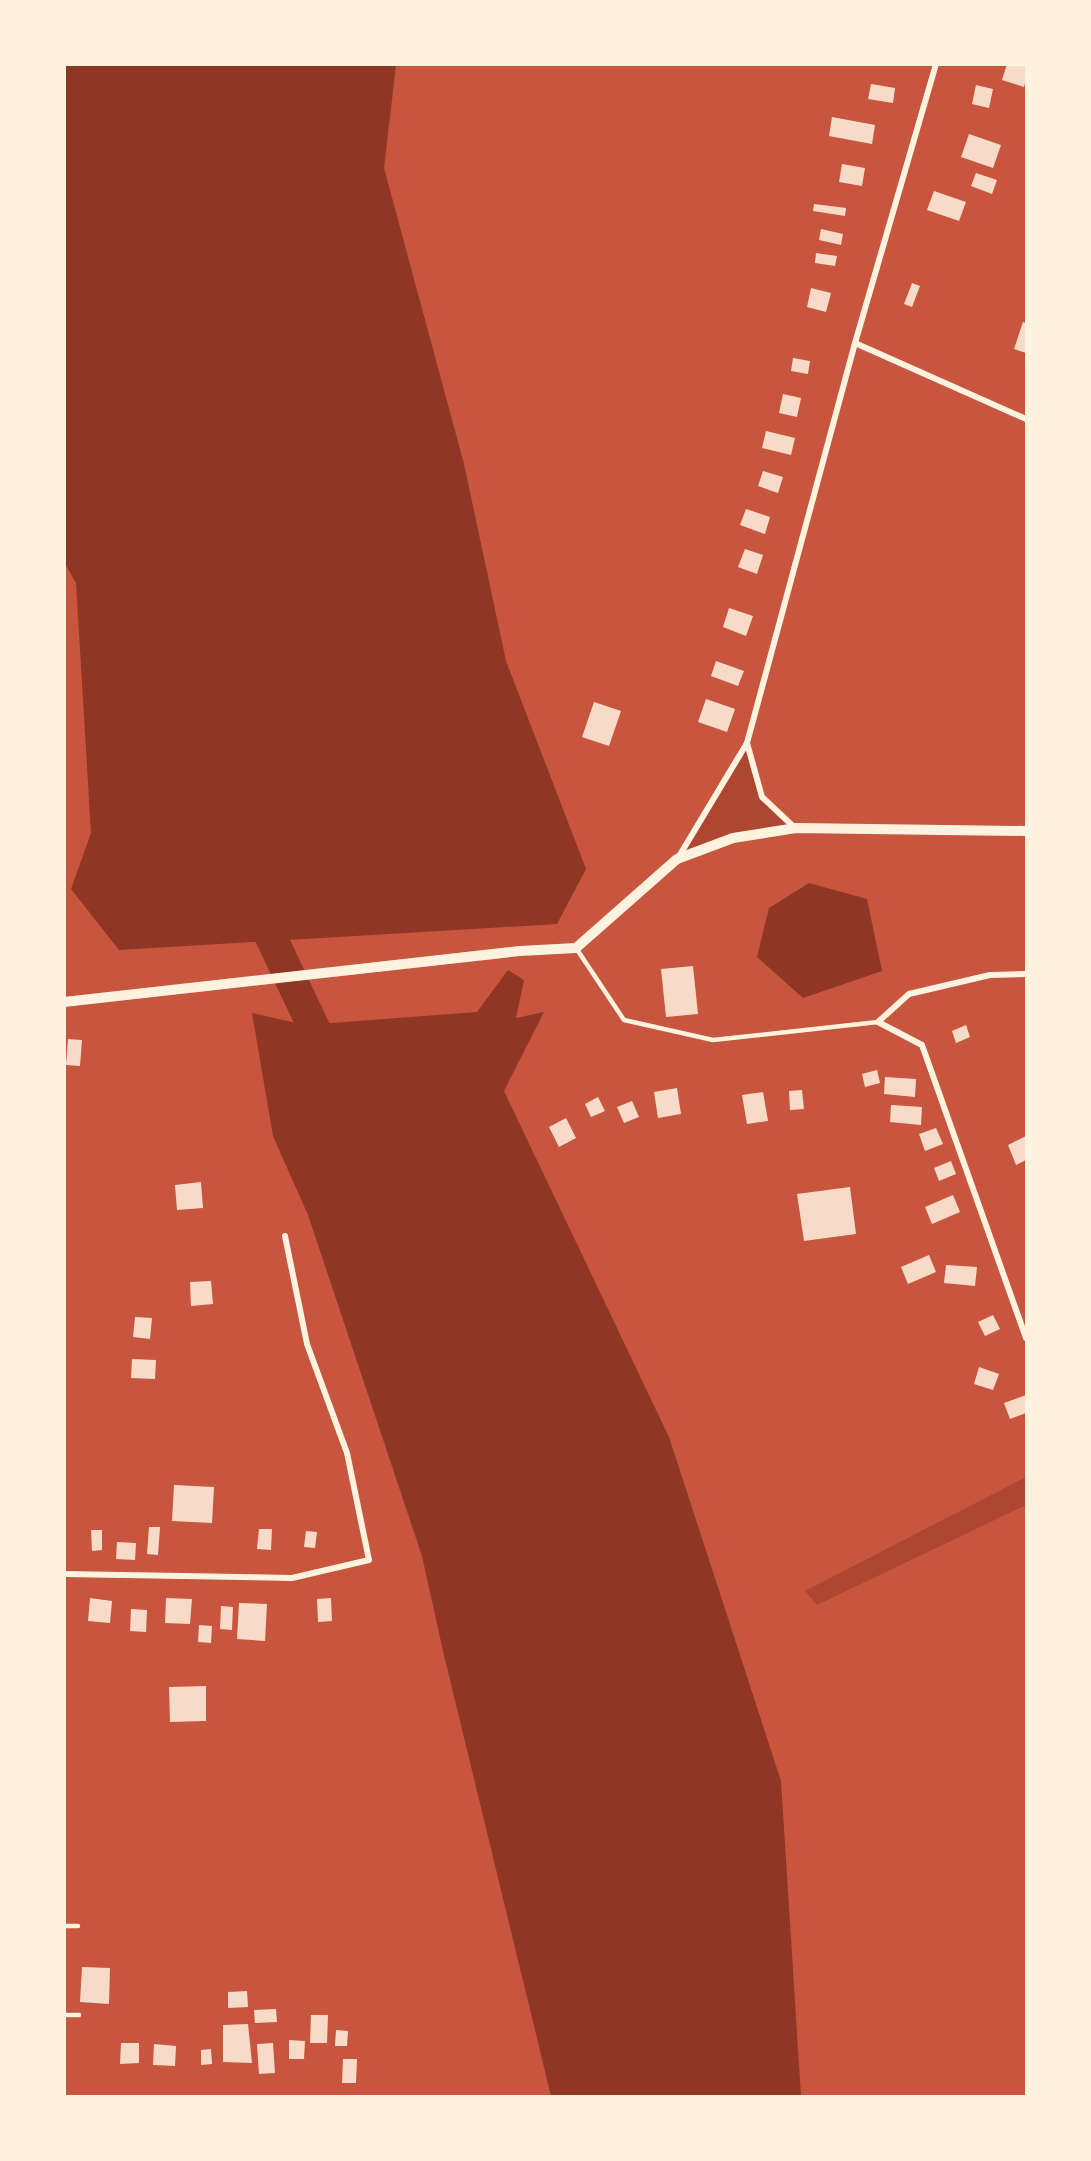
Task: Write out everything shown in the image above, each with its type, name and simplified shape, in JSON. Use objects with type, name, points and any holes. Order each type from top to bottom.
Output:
[{"type":"street","points":[[67,1000],[520,951],[576,948],[677,859],[747,742],[855,343],[936,64]]},
{"type":"street","points":[[855,343],[1026,419]]},
{"type":"street","points":[[747,742],[762,797],[796,828]]},
{"type":"street","points":[[677,859],[733,838],[796,828],[1026,831]]},
{"type":"street","points":[[1026,975],[990,975],[909,994],[878,1022],[922,1045],[1026,1338]]},
{"type":"street","points":[[64,1574],[292,1578],[369,1560],[347,1454],[307,1344],[285,1236]]},
{"type":"lane","points":[[576,948],[624,1020],[713,1041],[878,1022]]},
{"type":"lane","points":[[64,1926],[78,1926]]},
{"type":"lane","points":[[64,2015],[79,2015]]},
{"type":"shaded area","points":[[64,65],[396,65],[384,168],[464,464],[506,661],[586,869],[557,924],[119,950],[71,889],[91,833],[76,583],[64,562]]},
{"type":"shaded area","points":[[747,743],[762,797],[796,828],[733,838],[677,859]]},
{"type":"shaded area","points":[[809,883],[867,899],[882,971],[803,998],[757,957],[769,908]]},
{"type":"shaded area","points":[[508,970],[524,980],[516,1018],[544,1012],[504,1091],[669,1437],[781,1781],[801,2096],[551,2096],[422,1556],[308,1215],[273,1136],[252,1013],[305,1025],[477,1012]]},
{"type":"shaded area","points":[[1026,1477],[1026,1505],[817,1605],[805,1591]]},
{"type":"building","points":[[1007,64],[1026,64],[1024,87],[1002,80]]},
{"type":"building","points":[[871,84],[895,88],[893,103],[868,99]]},
{"type":"building","points":[[976,85],[993,89],[989,108],[972,104]]},
{"type":"building","points":[[832,117],[875,125],[872,144],[829,136]]},
{"type":"building","points":[[969,134],[1001,145],[993,168],[961,157]]},
{"type":"building","points":[[842,164],[865,168],[862,186],[839,182]]},
{"type":"building","points":[[976,173],[997,180],[992,194],[971,186]]},
{"type":"building","points":[[934,191],[966,202],[959,221],[927,210]]},
{"type":"building","points":[[814,204],[846,208],[845,216],[813,211]]},
{"type":"building","points":[[821,229],[843,234],[841,245],[819,240]]},
{"type":"building","points":[[816,253],[837,256],[835,266],[815,263]]},
{"type":"building","points":[[912,283],[920,286],[912,307],[904,304]]},
{"type":"building","points":[[811,288],[831,293],[826,312],[807,307]]},
{"type":"building","points":[[1023,322],[1026,323],[1026,353],[1014,349]]},
{"type":"building","points":[[793,358],[810,361],[808,374],[791,371]]},
{"type":"building","points":[[783,394],[801,398],[797,417],[779,413]]},
{"type":"building","points":[[766,431],[795,438],[791,455],[762,448]]},
{"type":"building","points":[[763,471],[783,477],[778,493],[758,486]]},
{"type":"building","points":[[746,509],[770,517],[765,534],[740,525]]},
{"type":"building","points":[[745,549],[763,555],[757,574],[738,567]]},
{"type":"building","points":[[729,608],[753,616],[746,636],[723,627]]},
{"type":"building","points":[[716,661],[744,671],[738,686],[711,676]]},
{"type":"building","points":[[706,699],[735,709],[727,732],[698,722]]},
{"type":"building","points":[[594,702],[621,711],[609,746],[582,737]]},
{"type":"building","points":[[693,966],[698,1014],[666,1017],[661,969]]},
{"type":"building","points":[[966,1025],[970,1037],[956,1043],[952,1031]]},
{"type":"building","points":[[68,1039],[82,1040],[80,1066],[66,1065]]},
{"type":"building","points":[[877,1070],[880,1083],[865,1087],[862,1074]]},
{"type":"building","points":[[885,1077],[916,1079],[915,1097],[884,1094]]},
{"type":"building","points":[[677,1088],[681,1114],[658,1118],[654,1092]]},
{"type":"building","points":[[802,1090],[804,1109],[790,1110],[789,1091]]},
{"type":"building","points":[[763,1092],[768,1121],[747,1124],[742,1095]]},
{"type":"building","points":[[598,1097],[605,1111],[591,1117],[585,1104]]},
{"type":"building","points":[[632,1101],[639,1117],[624,1123],[617,1107]]},
{"type":"building","points":[[891,1105],[922,1107],[921,1125],[890,1122]]},
{"type":"building","points":[[566,1118],[576,1138],[559,1147],[549,1127]]},
{"type":"building","points":[[936,1128],[943,1144],[925,1151],[919,1134]]},
{"type":"building","points":[[1026,1136],[1026,1160],[1016,1165],[1008,1145]]},
{"type":"building","points":[[951,1161],[956,1174],[939,1181],[934,1168]]},
{"type":"building","points":[[201,1182],[203,1208],[177,1210],[175,1185]]},
{"type":"building","points":[[850,1187],[856,1234],[804,1241],[797,1194]]},
{"type":"building","points":[[953,1195],[960,1212],[932,1224],[925,1207]]},
{"type":"building","points":[[929,1255],[936,1272],[908,1284],[901,1267]]},
{"type":"building","points":[[946,1265],[977,1267],[975,1286],[944,1283]]},
{"type":"building","points":[[211,1281],[213,1304],[191,1306],[190,1282]]},
{"type":"building","points":[[993,1315],[1000,1329],[985,1336],[978,1322]]},
{"type":"building","points":[[135,1317],[152,1318],[150,1339],[133,1337]]},
{"type":"building","points":[[132,1359],[156,1360],[155,1379],[131,1378]]},
{"type":"building","points":[[979,1367],[999,1374],[993,1390],[974,1384]]},
{"type":"building","points":[[1026,1395],[1026,1413],[1010,1419],[1004,1403]]},
{"type":"building","points":[[174,1485],[214,1487],[212,1523],[172,1521]]},
{"type":"building","points":[[149,1527],[160,1527],[158,1555],[147,1554]]},
{"type":"building","points":[[259,1529],[272,1529],[271,1550],[257,1549]]},
{"type":"building","points":[[91,1530],[102,1530],[102,1550],[92,1551]]},
{"type":"building","points":[[306,1531],[317,1532],[315,1548],[304,1547]]},
{"type":"building","points":[[117,1542],[136,1543],[135,1560],[116,1559]]},
{"type":"building","points":[[90,1598],[112,1601],[110,1623],[88,1621]]},
{"type":"building","points":[[166,1598],[192,1599],[190,1624],[165,1623]]},
{"type":"building","points":[[331,1598],[332,1621],[318,1622],[317,1599]]},
{"type":"building","points":[[239,1603],[267,1604],[265,1641],[237,1639]]},
{"type":"building","points":[[221,1606],[233,1607],[232,1630],[220,1629]]},
{"type":"building","points":[[131,1609],[147,1610],[146,1632],[130,1631]]},
{"type":"building","points":[[199,1625],[212,1626],[211,1643],[198,1642]]},
{"type":"building","points":[[206,1686],[206,1721],[170,1722],[169,1687]]},
{"type":"building","points":[[82,1967],[110,1968],[109,2004],[80,2002]]},
{"type":"building","points":[[247,1991],[248,2007],[228,2008],[228,1992]]},
{"type":"building","points":[[276,2009],[277,2022],[255,2023],[254,2010]]},
{"type":"building","points":[[311,2015],[328,2015],[327,2043],[310,2043]]},
{"type":"building","points":[[248,2024],[252,2063],[223,2062],[223,2025]]},
{"type":"building","points":[[336,2030],[348,2031],[347,2046],[335,2046]]},
{"type":"building","points":[[289,2040],[305,2041],[304,2059],[289,2059]]},
{"type":"building","points":[[121,2043],[139,2043],[139,2063],[120,2064]]},
{"type":"building","points":[[273,2043],[275,2073],[259,2074],[257,2044]]},
{"type":"building","points":[[154,2044],[176,2046],[175,2066],[153,2065]]},
{"type":"building","points":[[211,2049],[212,2064],[201,2065],[201,2050]]},
{"type":"building","points":[[343,2059],[357,2059],[356,2083],[342,2083]]},
{"type":"waterway","points":[[254,901],[330,1062]]}]
